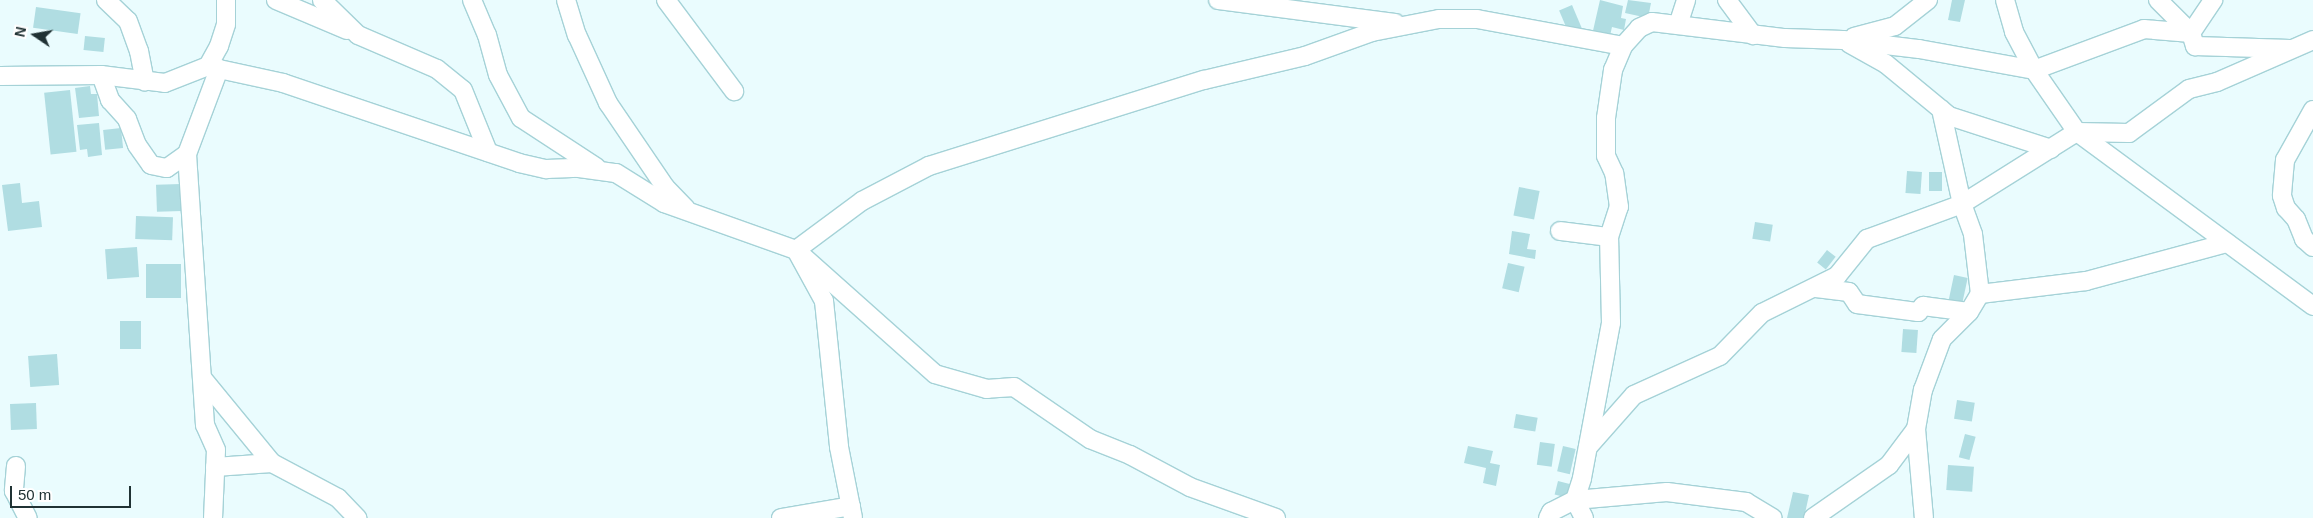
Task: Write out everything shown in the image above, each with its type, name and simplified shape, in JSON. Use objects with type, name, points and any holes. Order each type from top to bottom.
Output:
[{"type":"street","points":[[106,0],[128,22],[139,51],[145,81]]},
{"type":"street","points":[[213,518],[216,450],[205,425],[187,154],[226,24],[226,0]]},
{"type":"street","points":[[276,0],[437,69],[463,90],[488,152]]},
{"type":"street","points":[[322,0],[358,34]]},
{"type":"street","points":[[472,0],[487,35],[498,75],[521,118],[603,171]]},
{"type":"street","points":[[566,0],[577,35],[608,103],[665,187],[690,212]]},
{"type":"street","points":[[666,0],[734,91]]},
{"type":"street","points":[[1218,0],[1405,26]]},
{"type":"street","points":[[1678,25],[1686,0]]},
{"type":"street","points":[[1727,0],[1753,35]]},
{"type":"street","points":[[1843,40],[1895,26],[1928,0]]},
{"type":"street","points":[[2005,0],[2014,32],[2034,70],[2077,132],[2313,306]]},
{"type":"street","points":[[2158,0],[2191,33],[2194,46],[2313,51]]},
{"type":"street","points":[[2191,33],[2213,0]]},
{"type":"street","points":[[796,250],[862,201],[930,166],[1204,80],[1305,56],[1372,32],[1439,19],[1477,19],[1623,46]]},
{"type":"street","points":[[1584,518],[1575,500],[1611,324],[1609,237],[1619,208],[1614,173],[1606,156],[1606,118],[1613,70],[1623,46],[1639,28],[1652,22],[1753,35],[1843,40],[1920,49],[2034,70],[2144,29],[2191,33]]},
{"type":"street","points":[[1843,40],[1886,64],[1949,116],[2051,149]]},
{"type":"street","points":[[1587,447],[1634,395],[1720,356],[1762,313],[1837,276],[1867,240],[1962,204],[2077,132],[2129,133],[2189,89],[2217,82],[2313,40]]},
{"type":"street","points":[[0,76],[101,75],[165,83],[214,67],[283,83],[488,152],[546,169],[579,168],[616,173],[664,203],[796,250],[935,374],[987,389],[1014,387],[1090,440],[1130,455],[1190,487],[1276,518]]},
{"type":"street","points":[[101,75],[110,100],[127,119],[137,145],[151,165],[167,168],[187,154]]},
{"type":"street","points":[[1924,518],[1916,429],[1923,390],[1939,347],[1969,312],[1980,294],[1973,234],[1962,204],[1941,109]]},
{"type":"street","points":[[2313,110],[2284,160],[2282,196],[2286,208],[2299,224],[2304,240],[2313,247]]},
{"type":"street","points":[[1560,231],[1609,237]]},
{"type":"street","points":[[2195,249],[2227,243]]},
{"type":"street","points":[[1980,294],[2086,281],[2227,243]]},
{"type":"street","points":[[781,518],[852,512],[839,447],[824,301],[796,250]]},
{"type":"street","points":[[1816,288],[1849,292],[1856,304],[1918,312],[1923,306],[1969,312]]},
{"type":"street","points":[[203,379],[272,463],[338,498],[357,518]]},
{"type":"street","points":[[1813,518],[1889,465],[1916,429]]},
{"type":"street","points":[[215,467],[272,463]]},
{"type":"street","points":[[16,466],[14,491],[28,518]]},
{"type":"street","points":[[1548,518],[1551,512],[1575,500],[1667,492],[1746,502],[1773,518]]},
{"type":"building","points":[[1600,0],[1623,6],[1621,18],[1626,19],[1624,30],[1612,27],[1609,40],[1592,35]]},
{"type":"building","points":[[1628,0],[1651,3],[1648,18],[1625,13]]},
{"type":"building","points":[[1952,0],[1965,0],[1960,22],[1948,20]]},
{"type":"building","points":[[1572,5],[1582,29],[1569,34],[1559,10]]},
{"type":"building","points":[[36,7],[81,13],[78,34],[33,28]]},
{"type":"building","points":[[85,36],[105,38],[103,52],[84,50]]},
{"type":"building","points":[[90,86],[91,94],[97,94],[99,116],[79,118],[75,88]]},
{"type":"building","points":[[70,90],[76,152],[51,154],[44,93]]},
{"type":"building","points":[[99,123],[102,155],[88,157],[87,149],[80,150],[77,125]]},
{"type":"building","points":[[121,128],[123,148],[105,150],[103,130]]},
{"type":"building","points":[[1907,171],[1922,172],[1920,194],[1905,193]]},
{"type":"building","points":[[1929,172],[1942,172],[1942,191],[1929,191]]},
{"type":"building","points":[[20,183],[22,203],[39,201],[42,227],[8,231],[2,185]]},
{"type":"building","points":[[181,184],[182,211],[157,212],[156,185]]},
{"type":"building","points":[[1519,187],[1540,191],[1534,219],[1513,215]]},
{"type":"building","points":[[136,216],[173,217],[172,240],[135,239]]},
{"type":"building","points":[[1755,222],[1773,225],[1770,242],[1752,239]]},
{"type":"building","points":[[1512,231],[1530,234],[1527,249],[1536,250],[1535,259],[1509,254]]},
{"type":"building","points":[[137,247],[139,277],[107,279],[105,249]]},
{"type":"building","points":[[1827,250],[1836,257],[1826,269],[1817,263]]},
{"type":"building","points":[[1508,263],[1525,267],[1519,292],[1502,288]]},
{"type":"building","points":[[146,264],[181,264],[181,298],[146,298]]},
{"type":"building","points":[[1954,275],[1968,278],[1962,302],[1949,299]]},
{"type":"building","points":[[120,321],[141,321],[141,349],[120,349]]},
{"type":"building","points":[[1903,329],[1918,330],[1916,353],[1901,352]]},
{"type":"building","points":[[57,354],[59,385],[30,387],[28,356]]},
{"type":"building","points":[[1957,400],[1975,403],[1972,422],[1954,419]]},
{"type":"building","points":[[36,403],[37,429],[11,430],[10,404]]},
{"type":"building","points":[[1516,414],[1538,418],[1535,432],[1514,428]]},
{"type":"building","points":[[1965,434],[1976,437],[1969,460],[1959,457]]},
{"type":"building","points":[[1540,442],[1555,444],[1552,467],[1537,465]]},
{"type":"building","points":[[1468,446],[1493,451],[1490,463],[1500,465],[1496,486],[1483,483],[1486,468],[1464,463]]},
{"type":"building","points":[[1563,446],[1576,449],[1570,474],[1557,471]]},
{"type":"building","points":[[1948,465],[1974,467],[1972,492],[1946,490]]},
{"type":"building","points":[[1558,481],[1570,484],[1566,497],[1555,495]]},
{"type":"building","points":[[1793,492],[1809,495],[1804,518],[1787,518]]}]
